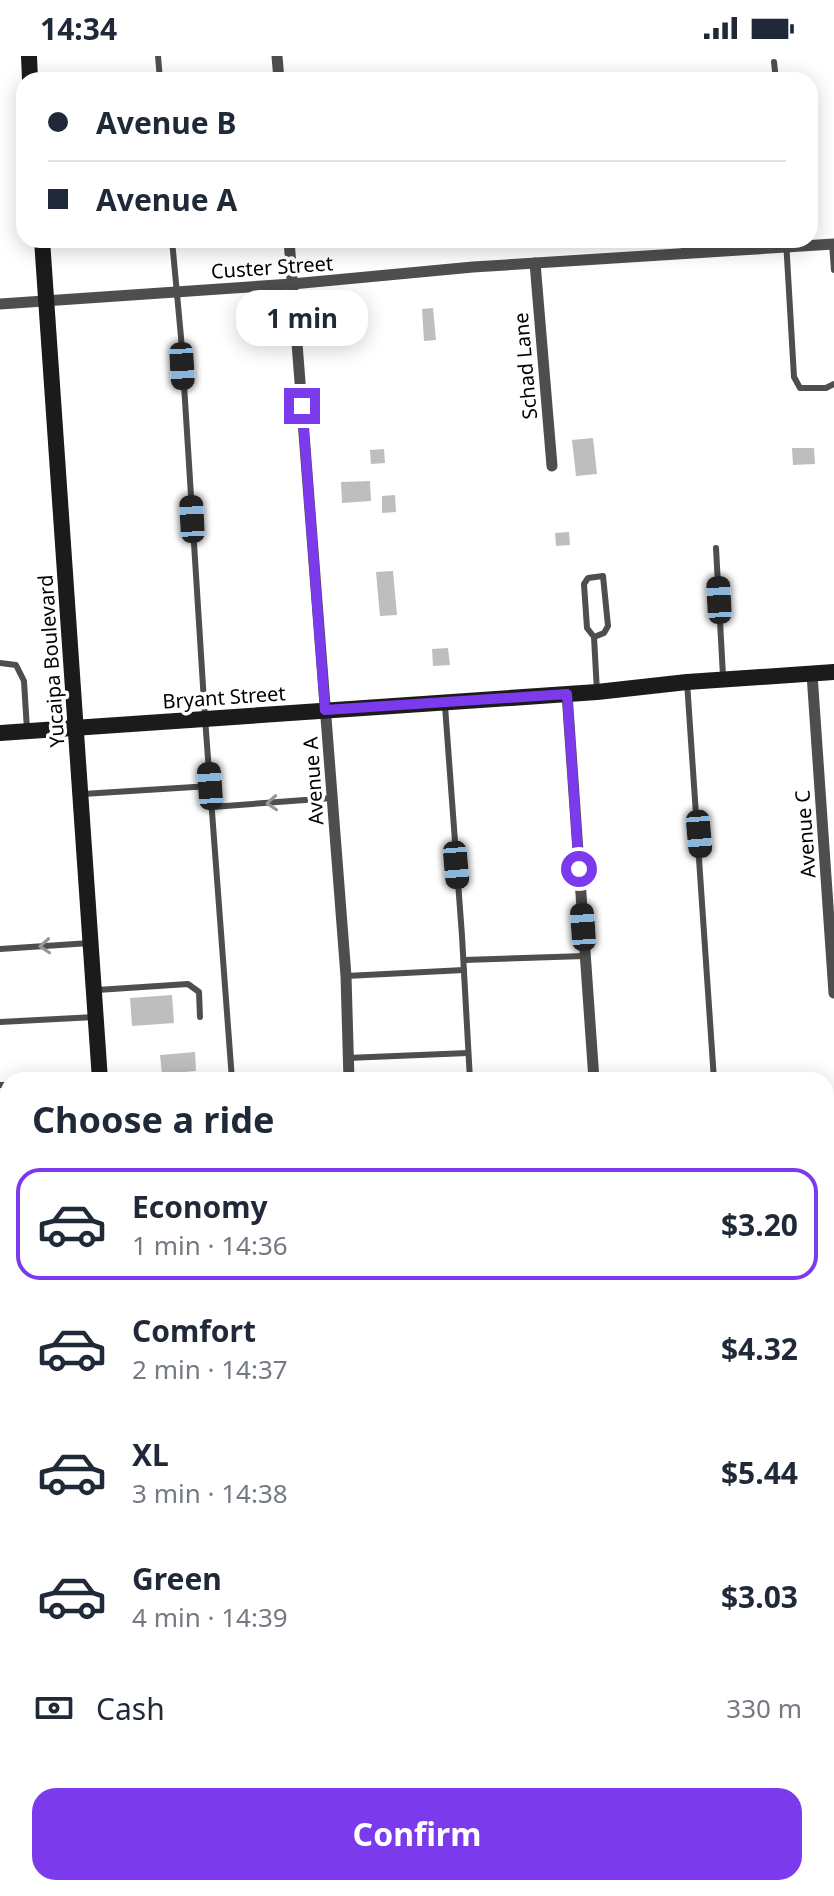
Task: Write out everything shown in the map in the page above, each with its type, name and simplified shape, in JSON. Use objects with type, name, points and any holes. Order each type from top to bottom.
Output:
[{"type":"street","name":"Yucaipa Boulevard","points":[[43,248],[99,1072]]},
{"type":"street","name":"Avenue A","points":[[290,248],[346,976],[348,1072]]},
{"type":"street","name":"Custer Street","points":[[0,304],[292,284],[669,248]]},
{"type":"street","name":"Schad Lane","points":[[535,263],[552,466]]},
{"type":"street","name":"Bryant Street","points":[[0,733],[597,692],[834,672]]},
{"type":"street","name":"Avenue C","points":[[812,674],[834,993]]},
{"type":"street","points":[[567,694],[593,1072]]},
{"type":"lane","points":[[774,62],[775,72]]},
{"type":"lane","points":[[833,244],[834,270]]},
{"type":"lane","points":[[173,248],[231,1072]]},
{"type":"lane","points":[[786,248],[794,377],[800,388],[826,388],[834,384]]},
{"type":"lane","points":[[716,548],[723,680]]},
{"type":"lane","points":[[594,637],[604,633],[608,626],[603,576],[588,578],[584,584],[587,628],[594,637],[597,692]]},
{"type":"lane","points":[[0,663],[16,665],[22,673],[27,731]]},
{"type":"lane","points":[[687,682],[713,1072]]},
{"type":"lane","points":[[445,702],[469,1072]]},
{"type":"lane","points":[[79,794],[210,786]]},
{"type":"lane","points":[[212,807],[332,798]]},
{"type":"lane","points":[[0,949],[90,943]]},
{"type":"lane","points":[[464,960],[585,956]]},
{"type":"lane","points":[[346,976],[464,970]]},
{"type":"lane","points":[[93,990],[188,984],[199,992],[200,1017]]},
{"type":"lane","points":[[0,1022],[95,1017]]},
{"type":"lane","points":[[347,1058],[468,1053]]},
{"type":"building","points":[[433,308],[436,340],[424,341],[422,309]]},
{"type":"building","points":[[593,438],[597,474],[576,476],[572,440]]},
{"type":"building","points":[[792,448],[814,448],[815,464],[793,465]]},
{"type":"building","points":[[384,449],[385,463],[371,464],[370,450]]},
{"type":"building","points":[[370,481],[371,501],[342,503],[341,482]]},
{"type":"building","points":[[395,495],[396,512],[382,513],[382,496]]},
{"type":"building","points":[[569,532],[570,545],[556,546],[555,533]]},
{"type":"building","points":[[393,571],[397,615],[380,616],[376,572]]},
{"type":"building","points":[[448,648],[450,665],[433,666],[432,649]]},
{"type":"building","points":[[172,995],[174,1023],[132,1026],[130,998]]},
{"type":"building","points":[[195,1052],[196,1071],[162,1072],[160,1055]]},
{"type":"route","points":[[302,406],[325,710],[567,694],[579,869]]}]
